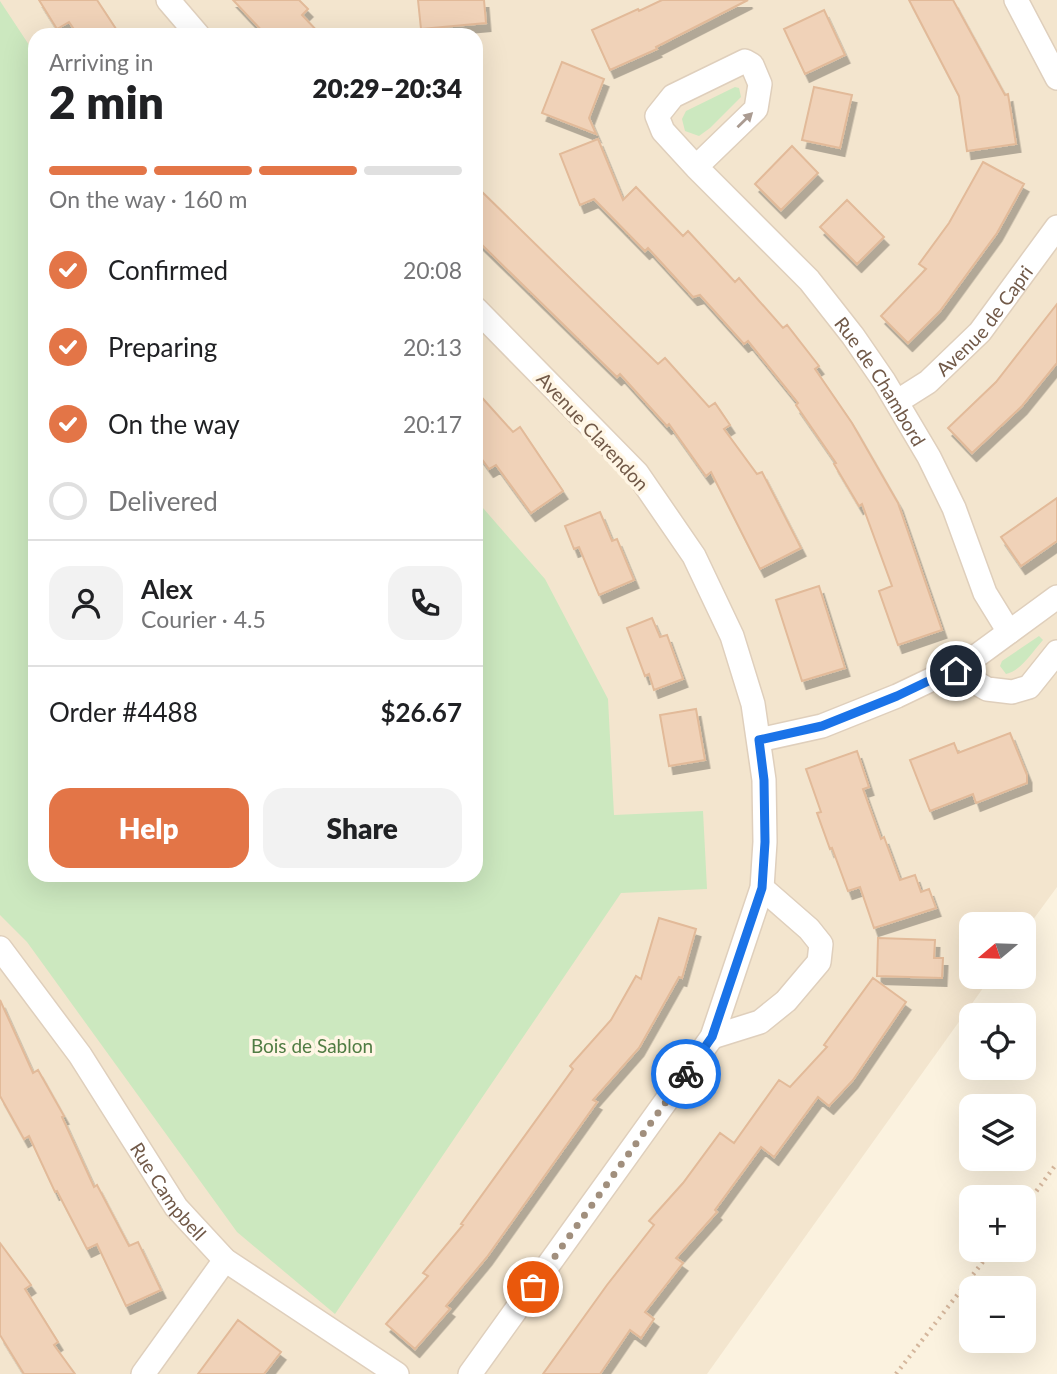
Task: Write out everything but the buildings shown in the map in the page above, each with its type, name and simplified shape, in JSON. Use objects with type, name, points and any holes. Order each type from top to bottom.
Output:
[{"type":"street","points":[[168,0],[192,28]]},
{"type":"street","points":[[1016,0],[1057,78]]},
{"type":"street","name":"Rue de Chambord","points":[[695,167],[756,109],[760,84],[752,65],[745,61],[673,96],[657,116],[663,131],[695,167],[809,280],[853,336],[898,401],[954,508],[985,593],[1009,632]]},
{"type":"street","name":"Avenue de Capri","points":[[898,401],[928,383],[980,332],[1057,227]]},
{"type":"street","name":"Avenue Clarendon","points":[[470,1374],[712,1037],[762,888],[765,842],[764,780],[753,704],[732,636],[694,556],[637,473],[483,316]]},
{"type":"street","points":[[759,740],[822,726],[943,674],[956,671],[1057,597]]},
{"type":"street","points":[[956,671],[987,689],[1012,692],[1028,687],[1057,652]]},
{"type":"street","points":[[712,1037],[760,1022],[786,1001],[819,962],[821,944],[809,929],[762,888]]},
{"type":"street","name":"Rue Campbell","points":[[1,952],[80,1055],[176,1207],[225,1260],[397,1374]]},
{"type":"street","points":[[143,1374],[225,1260]]},
{"type":"path","points":[[1036,1192],[1057,1163]]},
{"type":"path","points":[[896,1374],[983,1262]]},
{"type":"shaded area","points":[[0,0],[1057,0],[1057,887],[1036,916],[1036,912],[959,912],[959,989],[982,989],[972,1003],[959,1003],[959,1022],[707,1374],[0,1374]]},
{"type":"green space","name":"Bois de Sablon","points":[[0,1],[28,43],[28,882],[483,882],[483,508],[545,579],[608,699],[614,815],[703,811],[707,889],[621,893],[335,1314],[237,1232],[27,942],[0,915]]},
{"type":"green space","points":[[735,87],[739,88],[741,97],[710,128],[699,136],[685,131],[682,119],[686,111]]},
{"type":"green space","points":[[1039,636],[1043,640],[1026,660],[1017,669],[1006,674],[1000,666],[1002,661]]},
{"type":"way so far","points":[[533,1287],[686,1074]]},
{"type":"route","points":[[686,1074],[712,1037],[762,888],[765,842],[764,780],[759,740],[822,726],[943,674],[956,671]]}]
